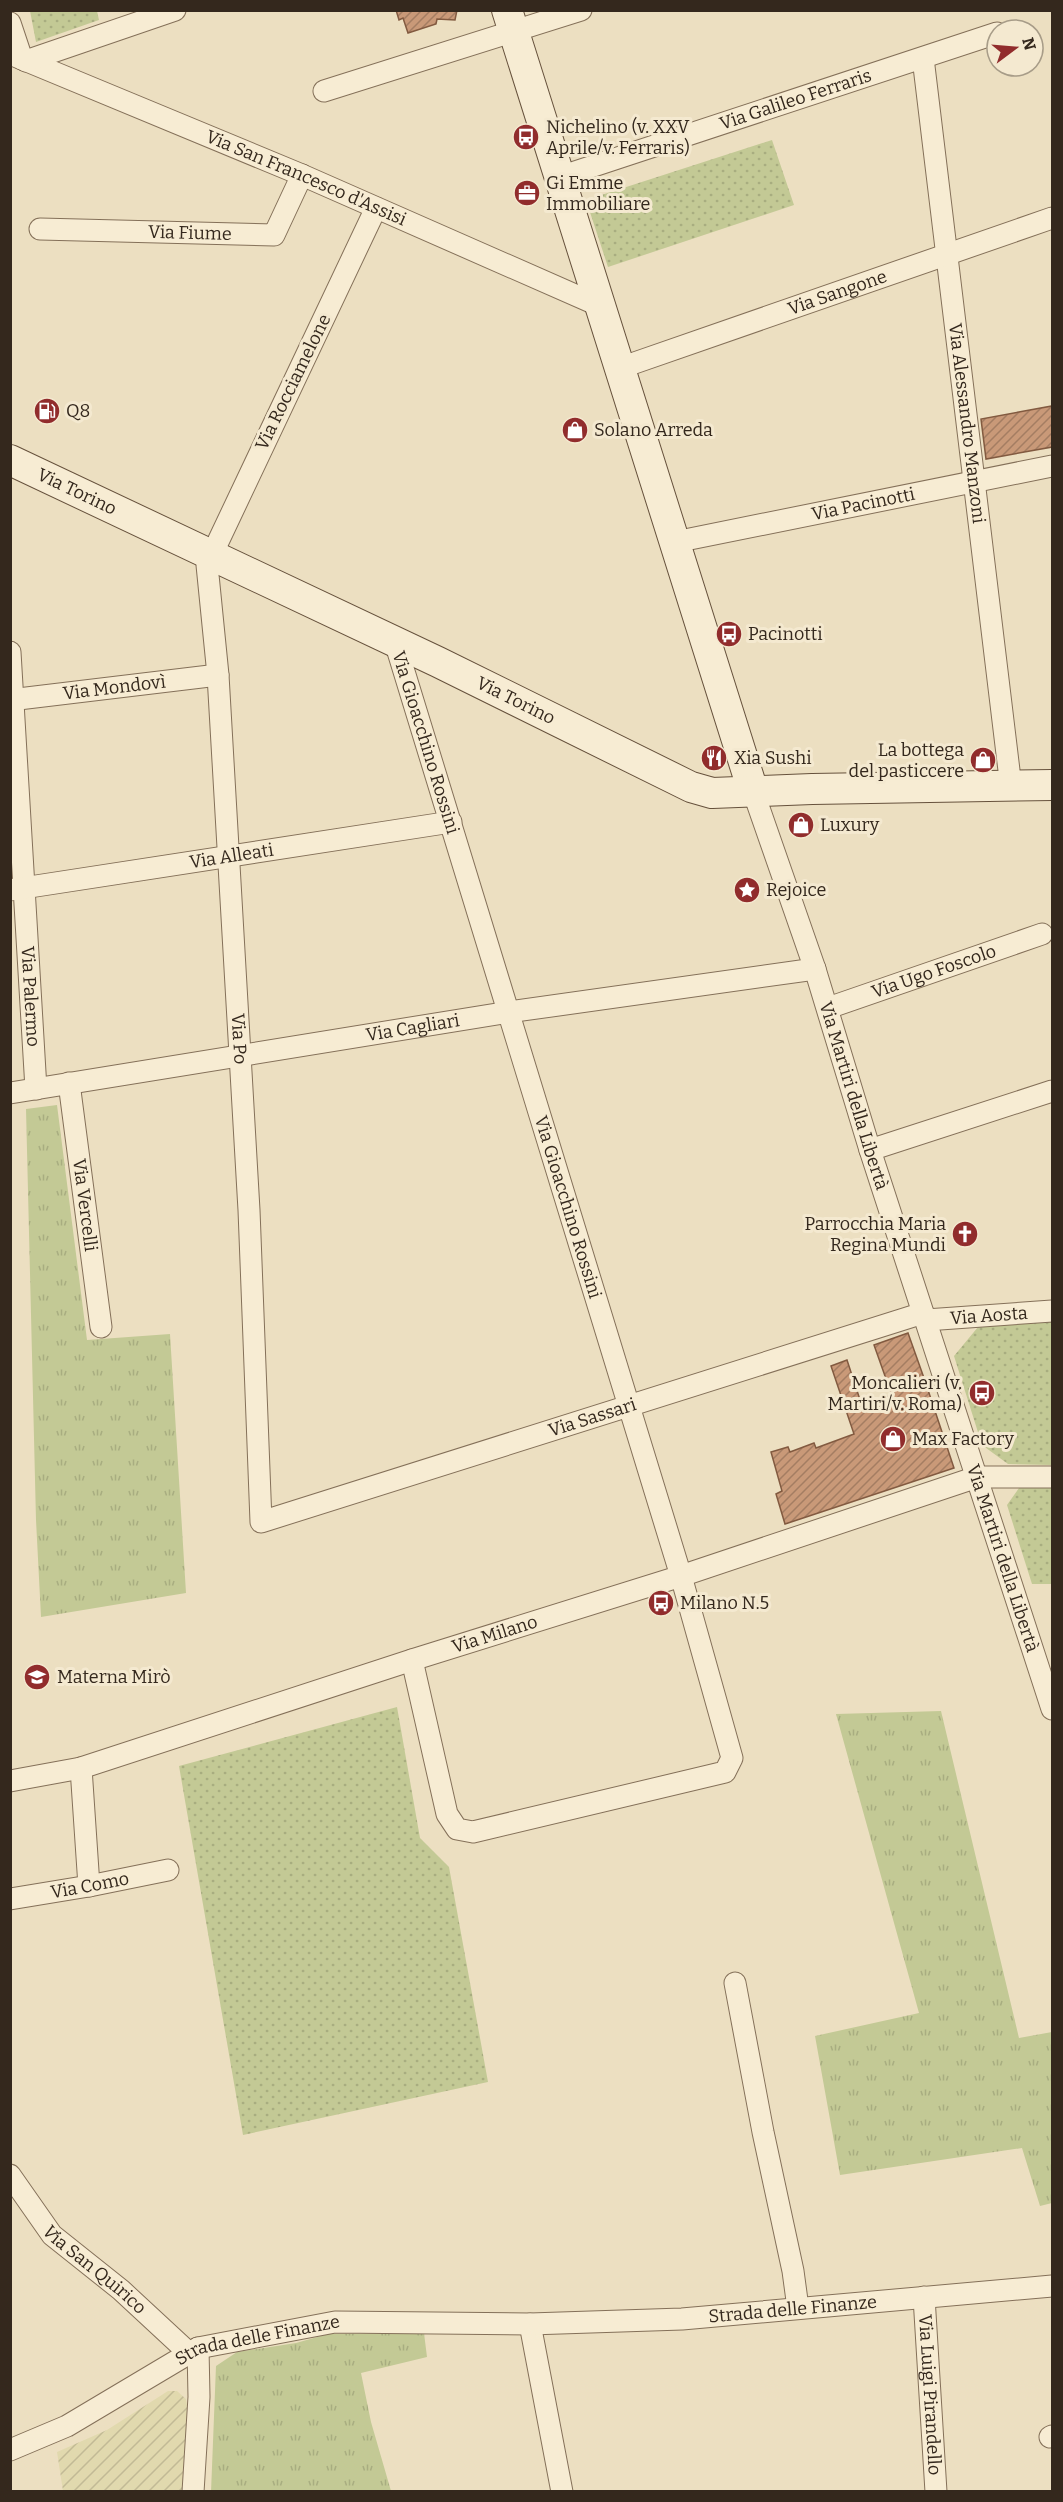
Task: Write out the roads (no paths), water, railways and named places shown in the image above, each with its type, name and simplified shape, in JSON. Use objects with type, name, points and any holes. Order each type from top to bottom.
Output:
[{"type":"main road","points":[[511,21],[753,791]]},
{"type":"main road","name":"Via Torino","points":[[12,464],[395,642],[691,787],[712,793],[1053,785]]},
{"type":"street","points":[[10,23],[19,58],[175,10]]},
{"type":"street","points":[[324,91],[511,21],[580,10]]},
{"type":"street","name":"Via Galileo Ferraris","points":[[560,177],[985,37]]},
{"type":"street","name":"Via San Francesco d'Assisi","points":[[19,58],[302,175],[600,306]]},
{"type":"street","name":"Via Alessandro Manzoni","points":[[923,58],[976,481],[1011,787]]},
{"type":"street","name":"Via Fiume","points":[[40,229],[274,235],[302,175]]},
{"type":"street","name":"Via Rocciamelone","points":[[210,555],[376,208]]},
{"type":"street","name":"Via Sangone","points":[[620,368],[1053,218]]},
{"type":"street","name":"Via Pacinotti","points":[[675,543],[1053,466]]},
{"type":"street","name":"Via Po","points":[[210,555],[207,578],[218,675],[249,1210],[261,1522]]},
{"type":"street","name":"Via Gioacchino Rossini","points":[[395,642],[681,1576],[732,1758],[725,1772],[473,1832],[456,1829],[447,1814],[412,1660]]},
{"type":"street","name":"Via Palermo","points":[[10,652],[17,889],[36,1089]]},
{"type":"street","name":"Via Mondovì","points":[[12,699],[218,675]]},
{"type":"street","name":"Via Martiri della Libertà","points":[[753,791],[828,1008],[870,1150],[1053,1709]]},
{"type":"street","name":"Via Alleati","points":[[17,889],[451,822]]},
{"type":"street","name":"Via Ugo Foscolo","points":[[828,1008],[1042,934]]},
{"type":"street","name":"Via Cagliari","points":[[10,1093],[239,1058],[509,1012],[815,969]]},
{"type":"street","name":"Via Vercelli","points":[[69,1083],[101,1327]]},
{"type":"street","points":[[870,1150],[1053,1091]]},
{"type":"street","name":"Via Aosta","points":[[925,1316],[1053,1311]]},
{"type":"street","name":"Via Sassari","points":[[261,1522],[629,1405],[925,1316]]},
{"type":"street","name":"Via Milano","points":[[10,1780],[81,1768],[412,1660],[681,1576],[977,1477],[1053,1477]]},
{"type":"street","points":[[81,1768],[88,1886]]},
{"type":"street","name":"Via Como","points":[[10,1899],[168,1870]]},
{"type":"street","points":[[735,1983],[763,2132],[793,2271],[798,2308]]},
{"type":"street","name":"Via San Quirico","points":[[14,2186],[52,2235],[194,2351]]},
{"type":"street","name":"Strada delle Finanze","points":[[10,2450],[67,2426],[194,2351],[335,2322],[530,2324],[682,2319],[1053,2286]]},
{"type":"street","name":"Via Luigi Pirandello","points":[[924,2297],[936,2492]]},
{"type":"street","points":[[530,2324],[562,2492]]},
{"type":"street","points":[[193,2492],[199,2397],[194,2351]]},
{"type":"place","name":"Nichelino (v. XXV Aprile/v. Ferraris)","points":[[526,137]]},
{"type":"place","name":"Gi Emme Immobiliare","points":[[527,193]]},
{"type":"place","name":"Q8","points":[[47,411]]},
{"type":"place","name":"Solano Arreda","points":[[575,430]]},
{"type":"place","name":"Pacinotti","points":[[729,634]]},
{"type":"place","name":"Xia Sushi","points":[[714,758]]},
{"type":"place","name":"La bottega del pasticcere","points":[[983,760]]},
{"type":"place","name":"Luxury","points":[[801,825]]},
{"type":"place","name":"Rejoice","points":[[747,890]]},
{"type":"place","name":"Parrocchia Maria Regina Mundi","points":[[965,1234]]},
{"type":"place","name":"Moncalieri (v. Martiri/v. Roma)","points":[[982,1393]]},
{"type":"place","name":"Max Factory","points":[[893,1439]]},
{"type":"place","name":"Milano N.5","points":[[661,1603]]},
{"type":"place","name":"Materna Mirò","points":[[37,1677]]}]
